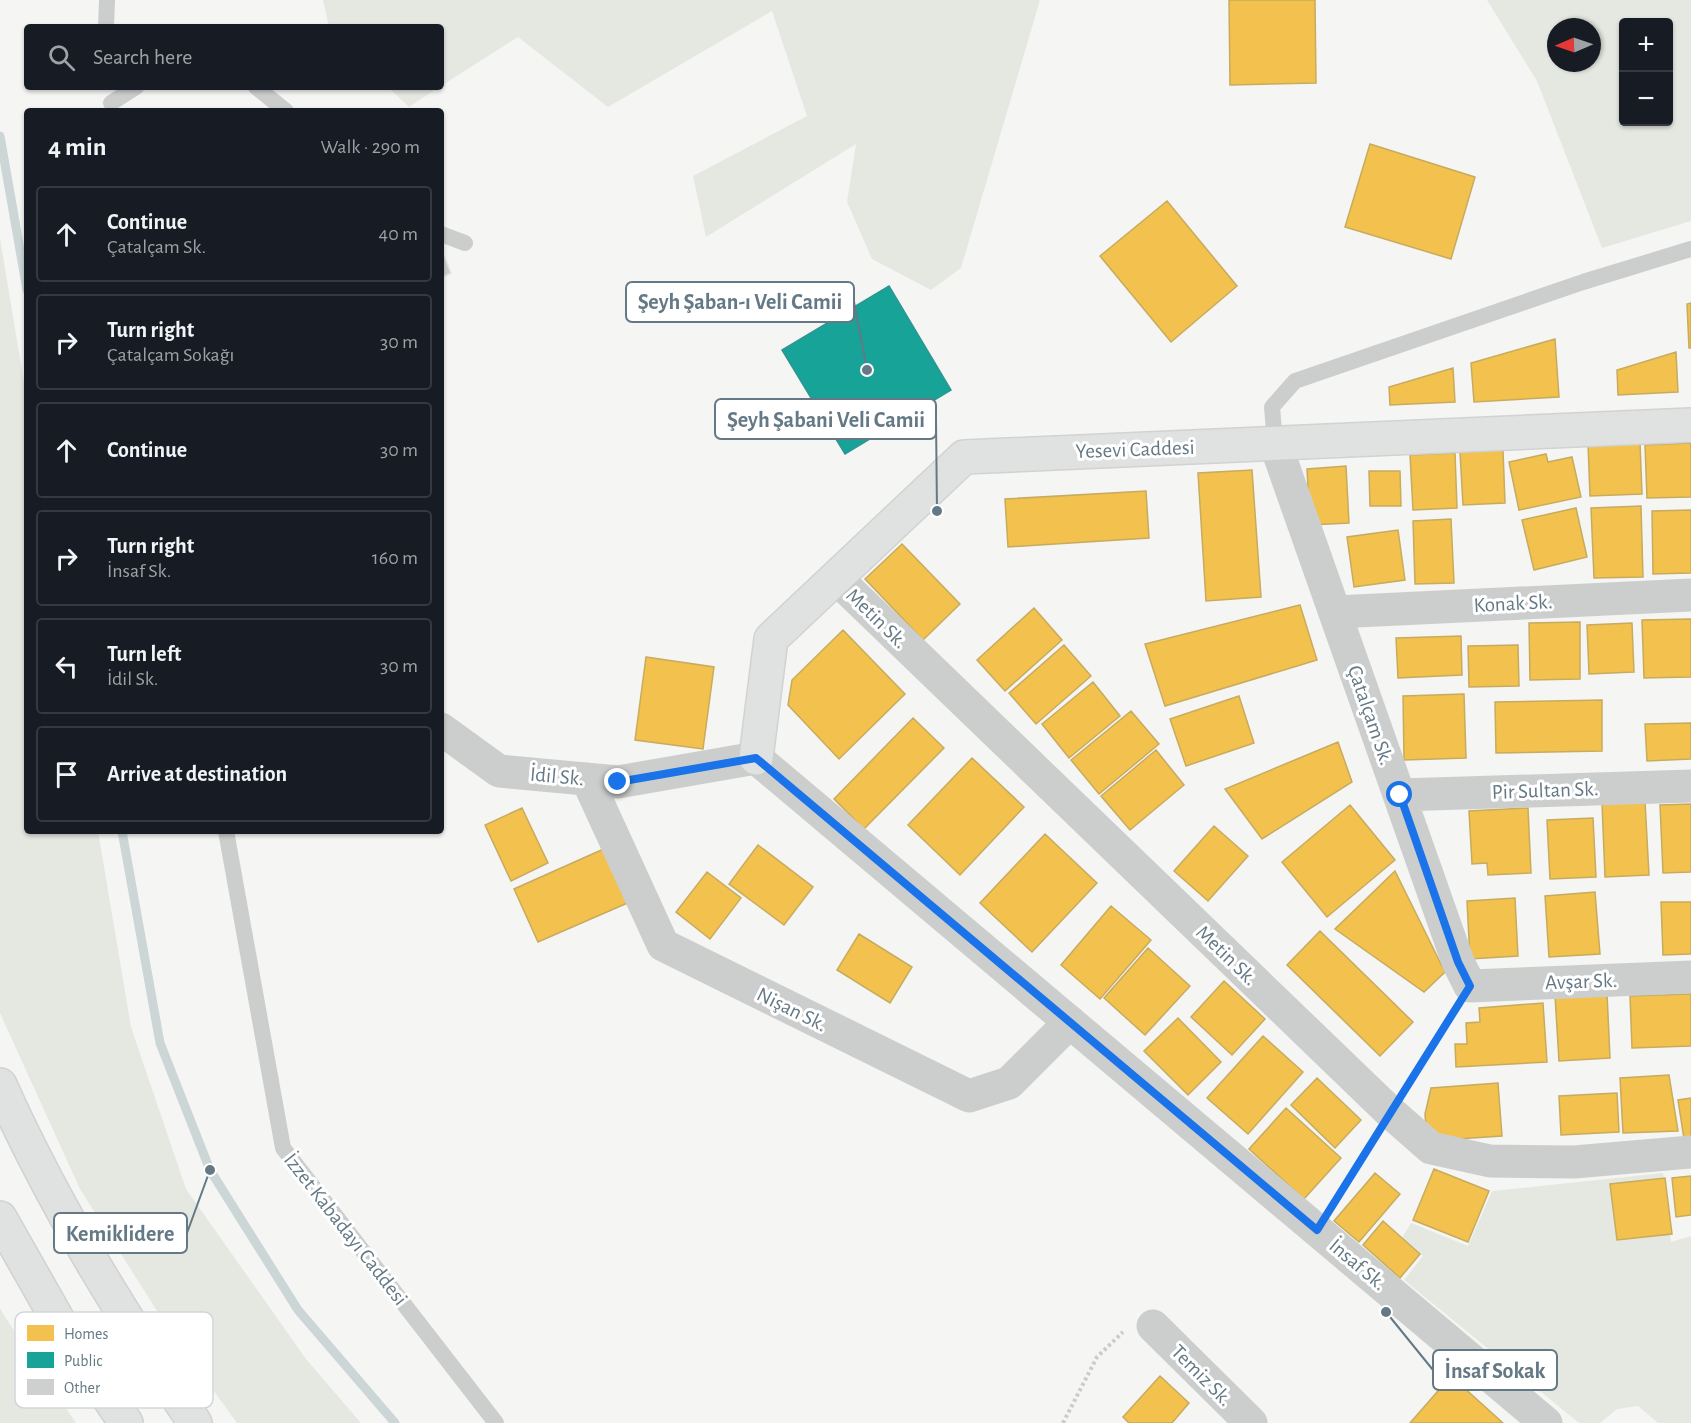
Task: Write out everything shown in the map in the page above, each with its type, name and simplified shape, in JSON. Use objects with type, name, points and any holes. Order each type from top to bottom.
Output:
[{"type":"main road","name":"Yesevi Caddesi","points":[[756,758],[771,639],[964,458],[1691,425]]},
{"type":"main road","points":[[0,1085],[33,1158],[122,1312]]},
{"type":"main road","points":[[0,1218],[53,1312]]},
{"type":"main road","points":[[116,1408],[126,1423]]},
{"type":"main road","points":[[185,1408],[195,1423]]},
{"type":"street","name":"Çatalçam Sk.","points":[[1275,443],[1458,962],[1470,986]]},
{"type":"street","name":"Metin Sk.","points":[[836,578],[1390,1112],[1431,1148],[1490,1161],[1574,1162],[1691,1152]]},
{"type":"street","name":"Konak Sk.","points":[[1335,612],[1691,595]]},
{"type":"street","name":"İdil Sk.","points":[[444,731],[499,771],[618,782],[756,758]]},
{"type":"street","name":"İnsaf Sk.","points":[[756,758],[1546,1423]]},
{"type":"street","name":"Nişan Sk.","points":[[587,779],[663,945],[969,1096],[1009,1083],[1070,1022]]},
{"type":"street","name":"Pir Sultan Sk.","points":[[1400,795],[1691,786]]},
{"type":"street","name":"Avşar Sk.","points":[[1470,986],[1691,977]]},
{"type":"street","name":"Temiz Sk.","points":[[1154,1326],[1251,1423]]},
{"type":"lane","points":[[106,24],[107,0]]},
{"type":"lane","points":[[110,100],[130,90]]},
{"type":"lane","points":[[260,90],[282,108]]},
{"type":"lane","points":[[444,235],[465,243]]},
{"type":"lane","points":[[1275,443],[1272,407],[1295,381],[1583,282],[1691,249]]},
{"type":"lane","name":"İzzet Kabadayı Caddesi","points":[[227,834],[283,1148],[496,1423]]},
{"type":"path","points":[[1317,1230],[1470,986]]},
{"type":"path","points":[[1063,1423],[1097,1357],[1126,1328],[1154,1326]]},
{"type":"shaded area","points":[[323,0],[1040,0],[961,268],[931,290],[872,259],[847,202],[856,144],[706,237],[693,176],[807,116],[772,11],[608,107],[518,37],[444,84],[444,24],[328,24]]},
{"type":"shaded area","points":[[1487,0],[1691,0],[1691,221],[1602,248],[1537,81]]},
{"type":"shaded area","points":[[391,90],[434,90],[409,107]]},
{"type":"shaded area","points":[[0,238],[24,383],[24,834],[99,834],[131,1027],[186,1189],[306,1359],[361,1423],[237,1423],[213,1390],[213,1312],[158,1312],[80,1189],[0,1013]]},
{"type":"shaded area","points":[[1663,1173],[1671,1242],[1691,1236],[1691,1423],[1658,1423],[1638,1406],[1617,1409],[1600,1423],[1579,1423],[1404,1280],[1423,1256],[1402,1238],[1411,1223],[1468,1246],[1492,1191]]},
{"type":"shaded area","points":[[0,1308],[15,1332],[15,1408],[66,1408],[76,1423],[0,1423]]},
{"type":"building: Homes","points":[[1229,0],[1315,0],[1316,83],[1230,85]]},
{"type":"building: Homes","points":[[1370,144],[1475,177],[1451,259],[1345,227]]},
{"type":"building: Homes","points":[[1167,201],[1237,286],[1171,342],[1100,256]]},
{"type":"building: Homes","points":[[1691,303],[1691,348],[1689,348],[1687,304]]},
{"type":"building: Homes","points":[[1555,339],[1559,397],[1474,402],[1471,363]]},
{"type":"building: Homes","points":[[1676,352],[1678,392],[1618,395],[1617,370]]},
{"type":"building: Homes","points":[[1453,368],[1455,402],[1390,405],[1389,387]]},
{"type":"building: Homes","points":[[1640,442],[1642,494],[1590,496],[1588,444]]},
{"type":"building: Homes","points":[[1691,443],[1691,497],[1647,498],[1645,445]]},
{"type":"building: Homes","points":[[1503,450],[1505,503],[1463,505],[1460,452]]},
{"type":"building: Homes","points":[[1455,453],[1457,508],[1413,510],[1410,455]]},
{"type":"building: Homes","points":[[1546,454],[1548,462],[1572,457],[1581,497],[1519,510],[1509,462]]},
{"type":"building: Homes","points":[[1346,466],[1349,523],[1310,525],[1307,469]]},
{"type":"building: Homes","points":[[1252,470],[1261,597],[1206,601],[1198,473]]},
{"type":"building: Homes","points":[[1369,471],[1400,471],[1401,506],[1370,506]]},
{"type":"building: Homes","points":[[1146,491],[1149,538],[1008,547],[1005,499]]},
{"type":"building: Homes","points":[[1641,506],[1643,577],[1594,578],[1591,508]]},
{"type":"building: Homes","points":[[1576,508],[1587,557],[1534,570],[1522,520]]},
{"type":"building: Homes","points":[[1691,510],[1691,573],[1653,574],[1652,511]]},
{"type":"building: Homes","points":[[1451,519],[1454,583],[1415,584],[1413,521]]},
{"type":"building: Homes","points":[[1398,530],[1405,580],[1354,587],[1347,537]]},
{"type":"building: Homes","points":[[902,544],[960,604],[923,640],[865,579]]},
{"type":"building: Homes","points":[[1300,605],[1317,660],[1165,706],[1145,644]]},
{"type":"building: Homes","points":[[1034,608],[1062,640],[1005,691],[977,660]]},
{"type":"building: Homes","points":[[1691,619],[1691,677],[1644,678],[1642,620]]},
{"type":"building: Homes","points":[[1580,622],[1580,679],[1530,680],[1529,623]]},
{"type":"building: Homes","points":[[1632,623],[1634,672],[1589,674],[1587,625]]},
{"type":"building: Homes","points":[[843,630],[905,694],[839,759],[788,705],[792,680]]},
{"type":"building: Homes","points":[[1461,636],[1462,675],[1398,678],[1396,638]]},
{"type":"building: Homes","points":[[1064,645],[1091,676],[1036,724],[1009,693]]},
{"type":"building: Homes","points":[[1518,645],[1519,686],[1469,687],[1468,646]]},
{"type":"building: Homes","points":[[646,657],[714,667],[703,749],[635,740]]},
{"type":"building: Homes","points":[[1093,682],[1120,716],[1069,758],[1042,724]]},
{"type":"building: Homes","points":[[1464,694],[1466,758],[1404,760],[1403,696]]},
{"type":"building: Homes","points":[[1239,696],[1254,743],[1186,766],[1170,719]]},
{"type":"building: Homes","points":[[1602,700],[1602,751],[1496,753],[1495,702]]},
{"type":"building: Homes","points":[[1131,711],[1159,744],[1099,794],[1071,760]]},
{"type":"building: Homes","points":[[913,718],[944,748],[864,829],[834,799]]},
{"type":"building: Homes","points":[[1691,723],[1691,759],[1647,761],[1645,724]]},
{"type":"building: Homes","points":[[1338,742],[1352,782],[1262,839],[1225,789]]},
{"type":"building: Homes","points":[[1156,750],[1184,785],[1130,830],[1101,796]]},
{"type":"building: Homes","points":[[972,758],[1024,807],[960,875],[908,825]]},
{"type":"building: Homes","points":[[1645,801],[1649,875],[1605,877],[1602,803]]},
{"type":"building: Homes","points":[[1691,804],[1691,872],[1663,873],[1660,805]]},
{"type":"building: Homes","points":[[1350,805],[1395,860],[1327,917],[1282,862]]},
{"type":"building: Homes","points":[[522,808],[548,863],[511,881],[485,825]]},
{"type":"building: Homes","points":[[1528,808],[1531,873],[1488,875],[1487,863],[1472,864],[1469,811]]},
{"type":"building: Homes","points":[[1593,818],[1596,877],[1550,879],[1547,820]]},
{"type":"building: Homes","points":[[1214,826],[1248,856],[1208,901],[1174,871]]},
{"type":"building: Homes","points":[[1045,834],[1097,883],[1032,952],[980,903]]},
{"type":"building: Homes","points":[[758,845],[813,887],[784,925],[729,884]]},
{"type":"building: Homes","points":[[608,847],[632,901],[538,942],[514,889]]},
{"type":"building: Homes","points":[[1395,871],[1445,972],[1424,992],[1335,929]]},
{"type":"building: Homes","points":[[707,872],[741,898],[710,939],[676,912]]},
{"type":"building: Homes","points":[[1595,892],[1600,954],[1549,957],[1545,896]]},
{"type":"building: Homes","points":[[1515,898],[1518,956],[1470,959],[1467,901]]},
{"type":"building: Homes","points":[[1661,902],[1691,902],[1691,954],[1663,955]]},
{"type":"building: Homes","points":[[1111,906],[1151,940],[1100,999],[1061,965]]},
{"type":"building: Homes","points":[[1320,931],[1413,1022],[1380,1056],[1287,965]]},
{"type":"building: Homes","points":[[859,934],[912,967],[890,1003],[837,970]]},
{"type":"building: Homes","points":[[1148,948],[1190,986],[1145,1035],[1104,998]]},
{"type":"building: Homes","points":[[1224,981],[1265,1019],[1232,1055],[1191,1017]]},
{"type":"building: Homes","points":[[1607,993],[1610,1058],[1559,1061],[1555,996]]},
{"type":"building: Homes","points":[[1691,994],[1691,1046],[1632,1048],[1630,996]]},
{"type":"building: Homes","points":[[1543,1003],[1547,1062],[1456,1067],[1455,1044],[1467,1044],[1466,1023],[1480,1022],[1479,1008]]},
{"type":"building: Homes","points":[[1178,1018],[1221,1062],[1188,1095],[1144,1051]]},
{"type":"building: Homes","points":[[1263,1036],[1303,1072],[1248,1134],[1207,1098]]},
{"type":"building: Homes","points":[[1669,1075],[1678,1131],[1623,1133],[1620,1078]]},
{"type":"building: Homes","points":[[1317,1078],[1361,1120],[1335,1148],[1291,1105]]},
{"type":"building: Homes","points":[[1498,1083],[1502,1136],[1427,1141],[1425,1114],[1431,1088]]},
{"type":"building: Homes","points":[[1617,1093],[1619,1132],[1561,1135],[1559,1096]]},
{"type":"building: Homes","points":[[1691,1098],[1691,1138],[1684,1139],[1678,1100]]},
{"type":"building: Homes","points":[[1286,1108],[1341,1158],[1304,1199],[1249,1149]]},
{"type":"building: Homes","points":[[1434,1169],[1489,1191],[1468,1242],[1413,1220]]},
{"type":"building: Homes","points":[[1375,1173],[1400,1194],[1359,1242],[1334,1221]]},
{"type":"building: Homes","points":[[1691,1176],[1691,1215],[1676,1217],[1672,1178]]},
{"type":"building: Homes","points":[[1665,1178],[1672,1234],[1617,1240],[1610,1184]]},
{"type":"building: Homes","points":[[1383,1221],[1420,1254],[1400,1278],[1363,1245]]},
{"type":"building: Homes","points":[[1160,1376],[1189,1403],[1172,1423],[1129,1423],[1123,1417]]},
{"type":"building: Homes","points":[[1451,1376],[1503,1423],[1410,1423]]},
{"type":"building: Public","points":[[889,286],[951,390],[845,454],[782,350]]},
{"type":"building: Other","points":[[444,256],[451,273],[444,276]]},
{"type":"waterway","points":[[0,136],[24,273]]},
{"type":"waterway","points":[[123,834],[160,1043],[210,1170],[298,1310],[395,1423]]},
{"type":"place","name":"Şeyh Şaban-ı Veli Camii","points":[[867,370]]},
{"type":"place","name":"Şeyh Şabani Veli Camii","points":[[937,511]]},
{"type":"place","name":"Kemiklidere","points":[[210,1170]]},
{"type":"place","name":"İnsaf Sokak","points":[[1386,1312]]},
{"type":"route","points":[[618,782],[756,758],[1317,1230],[1470,986],[1458,962],[1400,795]]}]
